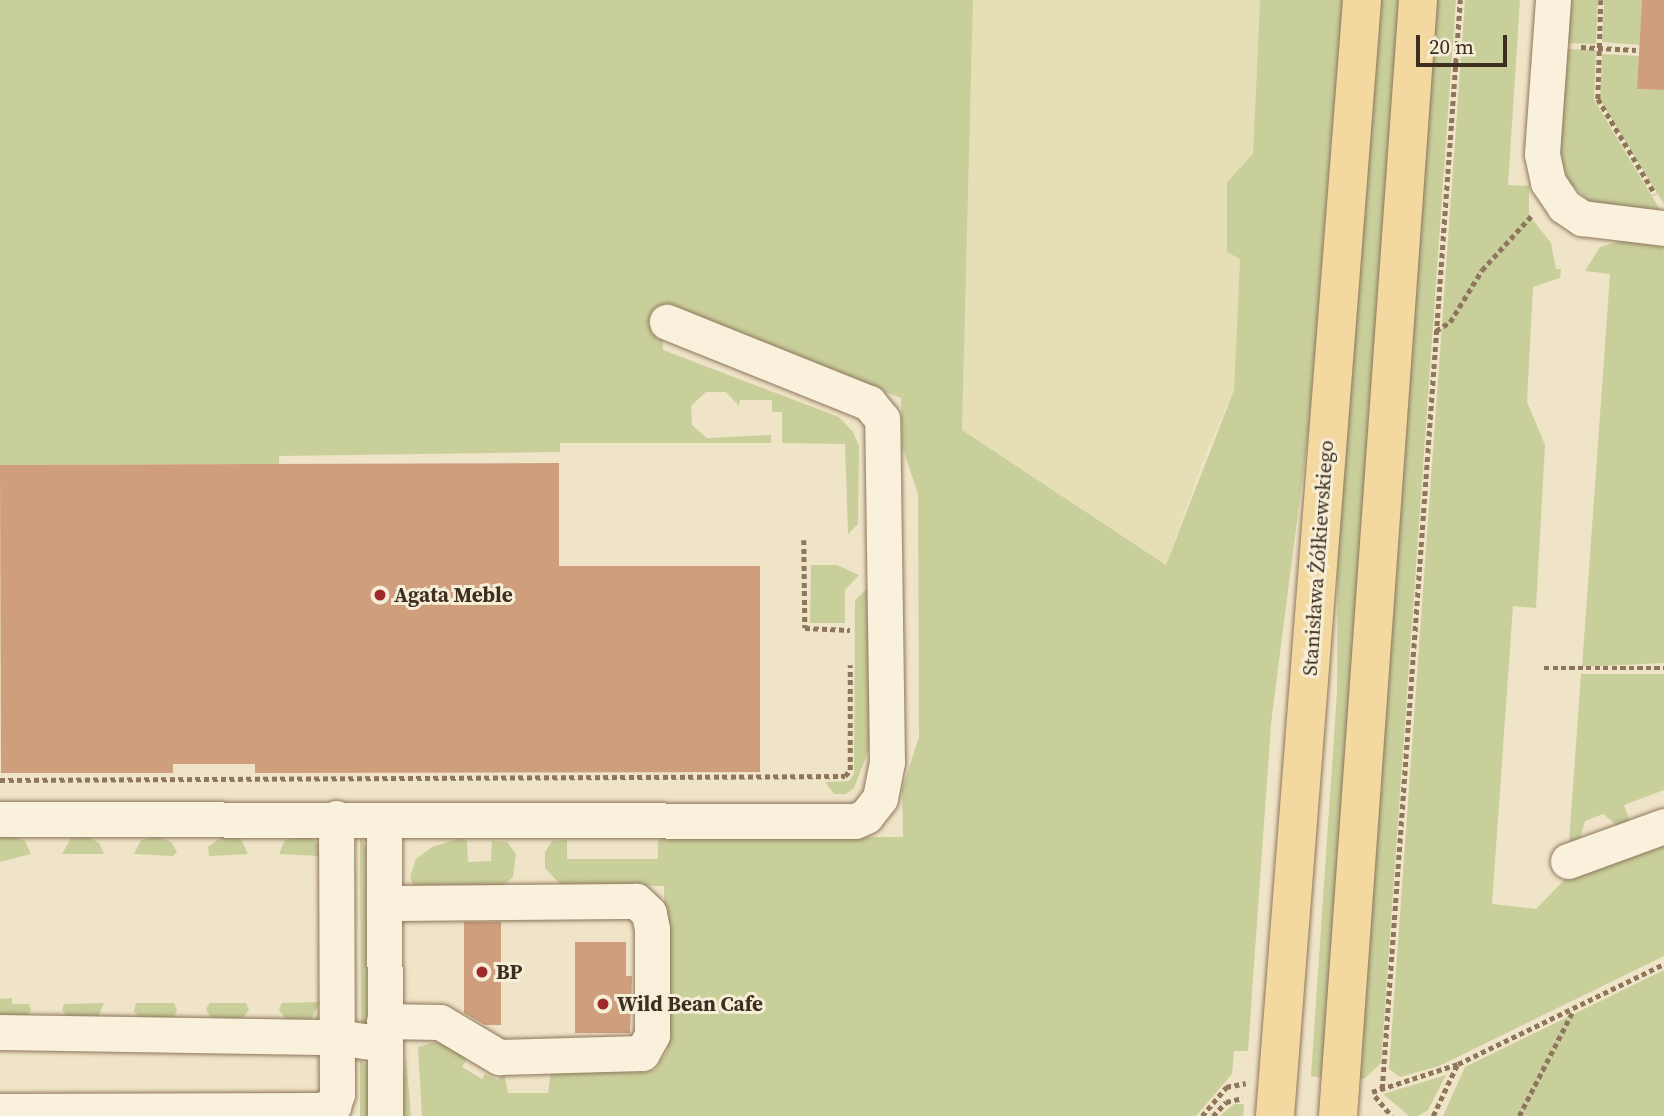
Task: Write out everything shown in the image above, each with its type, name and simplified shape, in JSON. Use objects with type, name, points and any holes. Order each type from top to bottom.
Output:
[{"type":"main road","name":"Stanisława Żółkiewskiego","points":[[1275,1116],[1362,0]]},
{"type":"main road","points":[[1338,1116],[1418,0]]},
{"type":"lane","points":[[1553,0],[1542,154],[1563,202],[1604,224],[1661,213]]},
{"type":"lane","points":[[0,819],[855,821],[866,816],[880,798],[887,762],[882,419],[869,403],[667,322]]},
{"type":"lane","points":[[0,1111],[327,1110],[337,1094],[336,818]]},
{"type":"lane","points":[[384,820],[385,1116]]},
{"type":"lane","points":[[1568,861],[1664,825]]},
{"type":"lane","points":[[0,1032],[337,1037],[440,1022],[499,1057],[642,1054],[652,1035],[653,929],[649,913],[636,901],[384,903]]},
{"type":"path","points":[[1382,1088],[1460,0]]},
{"type":"path","points":[[1601,0],[1598,99],[1661,213]]},
{"type":"path","points":[[1550,46],[1636,50]]},
{"type":"path","points":[[1436,331],[1450,322],[1482,270],[1563,202]]},
{"type":"path","points":[[804,540],[805,628],[850,629]]},
{"type":"path","points":[[850,618],[850,642]]},
{"type":"path","points":[[0,780],[845,776],[850,770],[850,655]]},
{"type":"path","points":[[1544,668],[1664,668]]},
{"type":"path","points":[[1392,1116],[1369,1091],[1458,1065],[1573,1011],[1664,964]]},
{"type":"path","points":[[1519,1116],[1573,1011]]},
{"type":"path","points":[[1433,1116],[1458,1065]]},
{"type":"path","points":[[1213,1116],[1226,1102],[1242,1098]]},
{"type":"shaded area","points":[[973,0],[1260,0],[1253,154],[1227,183],[1240,259],[1234,390],[1204,458],[1166,565],[962,430]]},
{"type":"green space","points":[[0,0],[973,0],[962,430],[1166,565],[1234,390],[1240,259],[1227,252],[1227,182],[1253,154],[1260,0],[1343,0],[1309,427],[1271,724],[1248,1051],[1234,1051],[1232,1074],[1196,1116],[422,1116],[418,1047],[432,1043],[441,1042],[469,1055],[462,1067],[482,1079],[485,1074],[498,1080],[504,1071],[508,1093],[548,1093],[551,1071],[647,1072],[656,1069],[667,1051],[664,886],[561,885],[545,868],[545,852],[552,841],[567,840],[567,859],[658,859],[658,840],[664,837],[903,837],[902,789],[919,737],[918,494],[902,446],[901,398],[662,305],[663,350],[839,417],[853,432],[859,446],[858,524],[848,534],[845,444],[782,443],[782,412],[772,412],[772,400],[740,400],[739,406],[726,392],[706,392],[691,406],[692,425],[707,438],[771,435],[771,443],[560,443],[560,452],[279,456],[279,464],[0,465]]},
{"type":"green space","points":[[1376,0],[1403,0],[1324,1078],[1311,1076],[1337,692],[1338,496]]},
{"type":"green space","points":[[1435,0],[1456,0],[1381,1063],[1364,1079],[1357,1079]]},
{"type":"green space","points":[[1465,0],[1520,0],[1508,185],[1529,186],[1529,215],[1551,243],[1556,269],[1561,269],[1560,278],[1533,287],[1527,402],[1545,445],[1536,608],[1513,606],[1492,904],[1536,909],[1567,877],[1664,842],[1664,956],[1439,1066],[1400,1077],[1389,1069]]},
{"type":"green space","points":[[1567,0],[1598,0],[1596,44],[1564,43]]},
{"type":"green space","points":[[1604,0],[1642,0],[1640,45],[1602,42]]},
{"type":"green space","points":[[1564,49],[1596,50],[1594,100],[1662,213],[1595,206],[1569,182],[1558,150]]},
{"type":"green space","points":[[1602,54],[1639,56],[1637,89],[1664,90],[1664,204],[1600,100]]},
{"type":"green space","points":[[1624,240],[1663,243],[1664,663],[1582,667],[1610,274],[1585,271],[1600,247]]},
{"type":"green space","points":[[811,565],[837,565],[859,575],[845,590],[845,623],[810,623]]},
{"type":"green space","points":[[867,589],[870,747],[854,788],[846,794],[834,794],[825,782],[849,781],[854,774],[855,600]]},
{"type":"green space","points":[[1581,674],[1664,674],[1664,790],[1624,805],[1630,822],[1619,827],[1603,814],[1585,821],[1580,838],[1569,843]]},
{"type":"green space","points":[[12,835],[25,841],[31,854],[0,862],[0,837]]},
{"type":"green space","points":[[223,835],[241,839],[248,854],[209,856],[208,847]]},
{"type":"green space","points":[[309,835],[320,846],[320,856],[279,854],[285,840]]},
{"type":"green space","points":[[87,836],[99,843],[104,854],[62,854],[71,838]]},
{"type":"green space","points":[[159,836],[172,843],[177,852],[173,856],[134,854],[141,840]]},
{"type":"green space","points":[[360,836],[366,848],[367,1031],[361,1031]]},
{"type":"green space","points":[[461,838],[467,841],[468,862],[491,861],[492,841],[507,842],[516,854],[513,877],[503,885],[413,885],[410,877],[416,859],[432,847]]},
{"type":"green space","points":[[1664,970],[1664,1116],[1443,1116],[1465,1067]]},
{"type":"green space","points":[[12,998],[12,1004],[29,1004],[31,1010],[25,1018],[0,1021],[0,999]]},
{"type":"green space","points":[[320,1002],[310,1021],[287,1021],[279,1010],[282,1003]]},
{"type":"green space","points":[[104,1003],[97,1020],[71,1022],[62,1010],[64,1004]]},
{"type":"green space","points":[[136,1003],[174,1003],[177,1010],[172,1021],[142,1021],[134,1011]]},
{"type":"green space","points":[[210,1003],[246,1003],[249,1010],[239,1022],[213,1021],[206,1009]]},
{"type":"green space","points":[[406,1057],[411,1116],[404,1116],[401,1104]]},
{"type":"green space","points":[[360,1060],[369,1067],[368,1116],[360,1116]]},
{"type":"green space","points":[[1446,1075],[1428,1110],[1418,1116],[1409,1116],[1383,1094]]},
{"type":"green space","points":[[1234,1104],[1244,1104],[1243,1116],[1220,1116]]},
{"type":"building","points":[[1642,0],[1664,0],[1664,90],[1637,89]]},
{"type":"building","name":"Agata Meble","points":[[559,463],[559,566],[760,566],[760,772],[255,773],[255,764],[173,764],[173,773],[1,773],[0,465]]},
{"type":"building","points":[[464,922],[501,922],[501,1025],[485,1025],[464,1013]]},
{"type":"building","name":"Wild Bean Cafe","points":[[575,942],[626,942],[626,976],[632,976],[630,1033],[575,1033]]},
{"type":"place","name":"Agata Meble","points":[[380,595]]},
{"type":"place","name":"BP","points":[[482,972]]},
{"type":"place","name":"Wild Bean Cafe","points":[[603,1004]]}]
